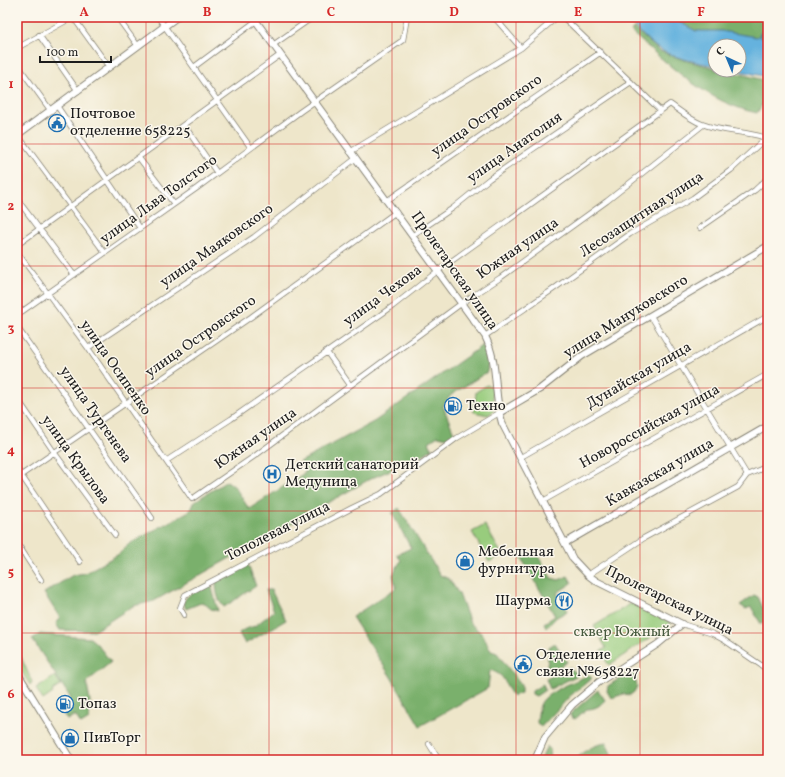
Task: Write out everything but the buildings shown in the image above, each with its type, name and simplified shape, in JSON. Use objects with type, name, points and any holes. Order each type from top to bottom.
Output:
[{"type":"street","points":[[17,48],[73,17],[109,67]]},
{"type":"street","points":[[117,17],[138,46]]},
{"type":"street","points":[[158,17],[251,148]]},
{"type":"street","points":[[105,253],[17,135],[177,17]]},
{"type":"street","points":[[273,45],[313,17]]},
{"type":"street","name":"улица Льва Толстого","points":[[17,315],[74,276],[403,40],[407,17]]},
{"type":"street","points":[[494,17],[521,48]]},
{"type":"street","points":[[350,152],[521,48],[557,17]]},
{"type":"street","points":[[564,17],[660,110]]},
{"type":"street","points":[[194,67],[255,19]]},
{"type":"street","name":"Пролетарская улица","points":[[255,19],[350,152],[413,234],[485,336],[494,358],[499,413],[502,424],[521,457],[573,559],[596,581],[682,624],[713,634],[768,670]]},
{"type":"street","points":[[39,35],[78,91]]},
{"type":"street","name":"улица Островского","points":[[388,200],[601,52]]},
{"type":"street","points":[[17,245],[280,55]]},
{"type":"street","points":[[17,64],[51,111]]},
{"type":"street","name":"улица Анатолия","points":[[413,234],[453,208],[489,179],[631,82]]},
{"type":"street","name":"улица Чехова","points":[[166,461],[231,419],[326,351],[393,306],[439,270],[660,110],[670,104],[703,125]]},
{"type":"street","points":[[57,106],[140,228]]},
{"type":"street","points":[[184,125],[218,173]]},
{"type":"street","points":[[703,125],[744,134],[754,134],[764,137],[768,136]]},
{"type":"street","name":"Южная улица","points":[[192,499],[256,455],[462,303],[500,278],[600,205],[703,125]]},
{"type":"street","name":"Лесозащитная улица","points":[[485,336],[630,234],[693,198],[731,170],[768,136]]},
{"type":"street","points":[[139,158],[174,204]]},
{"type":"street","name":"улица Маяковского","points":[[88,348],[254,237],[355,158]]},
{"type":"street","points":[[700,228],[755,190],[768,178]]},
{"type":"street","points":[[17,199],[74,276]]},
{"type":"street","name":"улица Островского","points":[[19,477],[251,318],[396,212]]},
{"type":"street","name":"улица Мануковского","points":[[499,413],[540,389],[582,356],[768,246]]},
{"type":"street","name":"улица Осипенко","points":[[17,252],[88,348],[125,404],[192,499]]},
{"type":"street","points":[[651,316],[747,475]]},
{"type":"street","name":"Дунайская улица","points":[[521,457],[768,316]]},
{"type":"street","name":"улица Тургенева","points":[[17,328],[152,518]]},
{"type":"street","points":[[326,351],[350,385]]},
{"type":"street","name":"Новороссийская улица","points":[[544,501],[768,374]]},
{"type":"street","name":"улица Крылова","points":[[17,398],[54,452],[115,535]]},
{"type":"street","name":"Тополевая улица","points":[[184,615],[180,608],[180,603],[185,595],[381,494],[457,438],[499,413]]},
{"type":"street","name":"Кавказская улица","points":[[565,543],[768,426]]},
{"type":"street","points":[[588,575],[644,538],[738,487],[747,475],[768,466]]},
{"type":"street","points":[[17,469],[19,477],[80,562]]},
{"type":"street","points":[[17,543],[41,580]]},
{"type":"street","points":[[535,760],[545,737],[572,705],[599,682],[658,644],[682,624]]},
{"type":"street","points":[[17,672],[71,760]]},
{"type":"street","points":[[428,744],[439,760]]},
{"type":"green space","points":[[670,17],[768,17],[768,40],[721,31],[696,31]]},
{"type":"green space","points":[[634,28],[659,51],[707,66],[707,78],[747,78],[747,76],[768,81],[768,101],[764,102],[757,113],[721,101],[689,81],[631,32]]},
{"type":"green space","points":[[483,345],[488,364],[487,372],[451,395],[443,406],[454,433],[448,438],[438,436],[429,442],[432,449],[420,457],[370,479],[154,601],[133,606],[94,631],[60,630],[56,624],[60,618],[44,593],[73,575],[85,573],[119,554],[129,544],[191,510],[195,501],[227,481],[235,487],[249,509],[306,472],[300,462],[375,421]]},
{"type":"green space","points":[[487,385],[492,386],[494,411],[488,415],[474,412],[472,404],[475,403],[476,392]]},
{"type":"green space","points":[[399,508],[440,575],[449,579],[459,594],[470,623],[483,635],[491,651],[497,653],[521,685],[521,693],[513,696],[503,678],[496,672],[490,670],[488,688],[420,726],[391,677],[352,617],[396,588],[393,575],[401,560],[396,555],[411,548],[392,513]]},
{"type":"green space","points":[[485,525],[502,555],[489,562],[472,532]]},
{"type":"green space","points":[[524,552],[539,556],[551,578],[559,580],[568,576],[572,583],[557,593],[567,610],[566,612],[557,617],[546,628],[544,623],[555,616],[519,554]]},
{"type":"green space","points":[[248,565],[256,586],[224,607],[218,598],[216,581]]},
{"type":"green space","points":[[211,584],[218,611],[211,609],[203,602],[186,609],[183,602],[188,596]]},
{"type":"green space","points":[[266,590],[271,590],[286,620],[245,644],[239,633],[245,629],[255,626],[274,611]]},
{"type":"green space","points":[[754,595],[758,597],[764,610],[768,608],[768,620],[761,624],[751,607],[746,609],[740,605]]},
{"type":"green space","name":"сквер Южный","points":[[632,603],[672,623],[609,665],[600,652],[606,648],[594,626]]},
{"type":"green space","points":[[40,634],[90,638],[97,644],[111,662],[88,681],[87,684],[90,702],[89,719],[81,724],[75,715],[67,720],[64,715],[73,708],[69,700],[70,697],[32,639]]},
{"type":"green space","points":[[555,643],[567,662],[552,671],[547,666],[549,647]]},
{"type":"green space","points":[[21,657],[32,682],[30,685],[17,664],[17,660]]},
{"type":"green space","points":[[570,667],[578,675],[550,689],[546,679]]},
{"type":"green space","points":[[631,671],[637,686],[634,692],[630,695],[624,694],[611,698],[607,691],[608,686]]},
{"type":"green space","points":[[589,675],[592,678],[570,696],[541,727],[537,723],[539,707],[548,695]]},
{"type":"green space","points":[[55,676],[61,685],[43,700],[36,689]]},
{"type":"green space","points":[[543,684],[545,690],[536,696],[532,694],[532,691]]},
{"type":"green space","points":[[598,690],[605,700],[603,702],[595,708],[587,709],[575,719],[571,717],[570,714]]},
{"type":"green space","points":[[606,743],[614,760],[575,760],[589,749]]},
{"type":"green space","points":[[547,746],[550,749],[551,760],[541,760]]},
{"type":"water","points":[[625,17],[670,17],[696,31],[721,31],[757,37],[768,25],[759,37],[768,40],[768,77],[747,73],[747,38],[707,38],[707,64],[669,54],[656,47]]},
{"type":"place","name":"Почтовое отделение 658225","points":[[57,123]]},
{"type":"place","name":"Техно","points":[[453,406]]},
{"type":"place","name":"Детский санаторий Медуница","points":[[272,474]]},
{"type":"place","name":"Мебельная фурнитура","points":[[465,561]]},
{"type":"place","name":"Шаурма","points":[[564,601]]},
{"type":"place","name":"Отделение связи №658227","points":[[523,664]]},
{"type":"place","name":"Топаз","points":[[65,704]]},
{"type":"place","name":"ПивТорг","points":[[70,738]]}]
